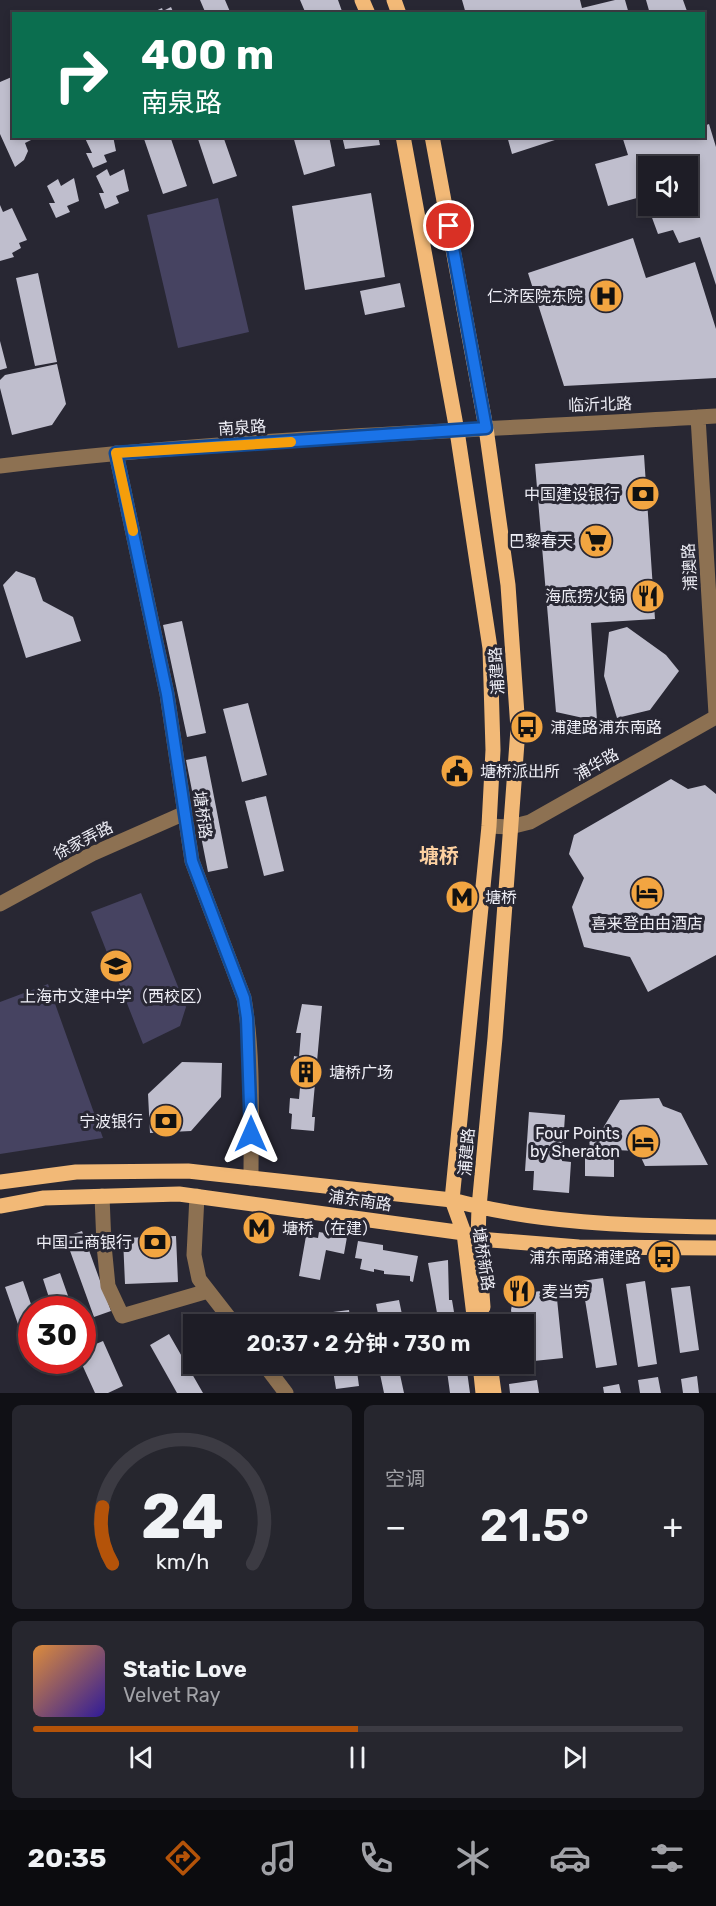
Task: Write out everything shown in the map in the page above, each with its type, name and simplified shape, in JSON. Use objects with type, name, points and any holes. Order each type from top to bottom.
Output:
[{"type":"main road","name":"浦建路","points":[[403,138],[457,431],[490,648],[493,750],[489,826],[452,1200]]},
{"type":"main road","name":"浦建路","points":[[432,138],[486,428],[508,585],[518,729],[495,1038],[479,1207]]},
{"type":"main road","name":"浦东南路","points":[[0,1182],[76,1172],[188,1171],[452,1200],[479,1207],[574,1219],[656,1226],[711,1226]]},
{"type":"main road","name":"浦东南路","points":[[0,1206],[44,1198],[179,1194],[464,1233],[478,1239],[579,1247],[716,1248]]},
{"type":"main road","name":"塘桥新路","points":[[452,1200],[464,1233],[474,1314]]},
{"type":"main road","name":"塘桥新路","points":[[479,1207],[478,1239],[484,1314]]},
{"type":"main road","points":[[481,1374],[483,1393]]},
{"type":"main road","points":[[491,1374],[494,1393]]},
{"type":"street","name":"临沂北路","points":[[486,428],[716,416]]},
{"type":"street","name":"浦澳路","points":[[698,417],[712,582],[716,716]]},
{"type":"street","name":"南泉路","points":[[0,466],[116,453],[486,428]]},
{"type":"street","name":"塘桥路","points":[[116,453],[167,694],[195,870],[244,998],[250,1086],[251,1178]]},
{"type":"street","name":"浦华路","points":[[489,826],[510,827],[530,822],[716,716]]},
{"type":"street","name":"徐家弄路","points":[[0,904],[92,854],[185,813]]},
{"type":"street","points":[[102,1196],[108,1286],[123,1316],[208,1291]]},
{"type":"street","points":[[197,1196],[194,1256],[199,1279],[226,1314]]},
{"type":"street","points":[[272,1374],[286,1393]]},
{"type":"shaded area","points":[[218,198],[249,332],[178,348],[147,215]]},
{"type":"shaded area","points":[[141,893],[186,1007],[180,1026],[143,1044],[91,912]]},
{"type":"shaded area","points":[[48,984],[103,1138],[0,1154],[0,1002]]},
{"type":"building","points":[[200,0],[225,0],[230,12],[205,12]]},
{"type":"building","points":[[300,0],[338,0],[342,12],[305,12]]},
{"type":"building","points":[[462,0],[580,0],[582,8],[615,0],[625,0],[628,12],[465,12]]},
{"type":"building","points":[[646,0],[683,0],[687,12],[649,12]]},
{"type":"building","points":[[171,7],[173,12],[153,12],[162,8],[163,11]]},
{"type":"building","points":[[12,77],[12,138],[35,138],[25,143],[28,151],[24,160],[15,167],[0,134],[0,82]]},
{"type":"building","points":[[709,124],[716,147],[716,285],[700,237],[679,243],[673,230],[658,234],[651,216],[698,216],[698,156],[638,156],[638,198],[608,206],[595,164],[628,155],[623,138],[705,138],[705,126]]},
{"type":"building","points":[[85,138],[113,138],[116,151],[104,155],[107,162],[93,168],[86,153],[92,153]]},
{"type":"building","points":[[144,138],[171,138],[187,186],[163,194]]},
{"type":"building","points":[[198,138],[224,138],[237,176],[213,184]]},
{"type":"building","points":[[294,138],[329,138],[335,166],[304,175]]},
{"type":"building","points":[[342,138],[378,138],[380,145],[345,149]]},
{"type":"building","points":[[508,138],[561,138],[512,154]]},
{"type":"building","points":[[107,169],[110,176],[124,169],[129,191],[116,196],[119,203],[105,209],[99,193],[104,193],[96,176]]},
{"type":"building","points":[[74,178],[79,201],[67,206],[70,212],[56,218],[49,203],[55,203],[47,186],[58,179],[61,186]]},
{"type":"building","points":[[371,193],[385,277],[305,290],[292,206]]},
{"type":"building","points":[[0,205],[3,212],[12,208],[27,240],[19,243],[21,248],[12,253],[14,257],[0,261]]},
{"type":"building","points":[[633,238],[646,278],[695,262],[716,329],[716,378],[564,386],[528,273]]},
{"type":"building","points":[[38,273],[57,362],[35,366],[16,278]]},
{"type":"building","points":[[400,283],[405,307],[365,315],[360,291]]},
{"type":"building","points":[[0,341],[7,368],[0,370]]},
{"type":"building","points":[[57,364],[66,404],[52,425],[12,435],[0,380],[5,375]]},
{"type":"building","name":"巴黎春天","points":[[644,455],[655,619],[591,623],[597,721],[556,712],[535,464]]},
{"type":"building","points":[[16,571],[35,578],[43,601],[73,617],[81,641],[26,658],[3,585]]},
{"type":"building","points":[[182,621],[206,733],[187,737],[163,625]]},
{"type":"building","points":[[627,627],[666,655],[679,671],[650,710],[617,718],[604,676],[609,632]]},
{"type":"building","points":[[248,703],[267,775],[242,782],[223,709]]},
{"type":"building","points":[[206,756],[228,868],[208,872],[186,760]]},
{"type":"building","name":"喜来登由由酒店","points":[[671,779],[688,789],[705,785],[716,794],[716,955],[648,992],[630,957],[584,947],[572,907],[584,878],[569,854],[574,835]]},
{"type":"building","points":[[266,796],[284,871],[264,876],[245,801]]},
{"type":"building","name":"塘桥广场","points":[[302,1004],[322,1006],[312,1117],[315,1117],[314,1131],[291,1129],[292,1114],[289,1113],[290,1098],[299,1099],[301,1077],[295,1076],[296,1067],[293,1067],[294,1056],[299,1057],[301,1033],[296,1033]]},
{"type":"building","points":[[182,1062],[222,1063],[221,1097],[191,1131],[150,1133],[148,1094]]},
{"type":"building","name":"Four Points by Sheraton","points":[[659,1098],[663,1106],[681,1113],[708,1165],[645,1166],[638,1151],[614,1150],[614,1177],[585,1176],[585,1151],[590,1152],[589,1134],[600,1133],[620,1100]]},
{"type":"building","points":[[529,1112],[565,1115],[562,1161],[571,1162],[569,1193],[533,1190],[534,1171],[525,1171]]},
{"type":"building","points":[[82,1231],[111,1311],[96,1316],[96,1296],[86,1296],[65,1237]]},
{"type":"building","points":[[319,1232],[347,1237],[344,1254],[326,1250],[320,1280],[299,1276],[306,1236],[318,1238]]},
{"type":"building","points":[[176,1236],[178,1282],[125,1284],[123,1238]]},
{"type":"building","points":[[358,1241],[383,1245],[383,1250],[418,1256],[413,1282],[410,1281],[410,1276],[384,1274],[384,1271],[374,1269],[374,1272],[360,1269],[362,1259],[355,1258]]},
{"type":"building","points":[[448,1260],[449,1300],[452,1300],[454,1314],[437,1314],[428,1263]]},
{"type":"building","points":[[60,1273],[68,1296],[48,1296],[43,1279]]},
{"type":"building","points":[[603,1278],[617,1365],[596,1368],[582,1281]]},
{"type":"building","points":[[23,1281],[28,1296],[18,1296],[18,1324],[5,1287]]},
{"type":"building","points":[[645,1281],[657,1364],[638,1367],[626,1284]]},
{"type":"building","points":[[690,1286],[699,1350],[680,1353],[671,1288]]},
{"type":"building","points":[[532,1288],[533,1292],[556,1289],[563,1358],[534,1361],[534,1314],[512,1314],[513,1299],[519,1291]]},
{"type":"building","points":[[399,1300],[402,1314],[378,1314],[376,1304]]},
{"type":"building","points":[[349,1310],[350,1314],[325,1314]]},
{"type":"building","points":[[169,1334],[183,1358],[183,1374],[192,1374],[203,1393],[177,1393],[150,1345]]},
{"type":"building","points":[[103,1341],[123,1386],[108,1393],[95,1393],[86,1374],[96,1374],[96,1344]]},
{"type":"building","points":[[334,1374],[357,1374],[359,1386],[336,1389]]},
{"type":"building","points":[[380,1374],[400,1374],[404,1393],[384,1393]]},
{"type":"building","points":[[447,1374],[467,1374],[470,1393],[450,1393]]},
{"type":"building","points":[[697,1376],[699,1393],[683,1393],[681,1379]]},
{"type":"building","points":[[658,1377],[661,1393],[640,1393],[638,1380]]},
{"type":"building","points":[[537,1380],[539,1393],[510,1393],[509,1384]]},
{"type":"building","points":[[619,1384],[621,1393],[604,1393],[603,1387]]},
{"type":"slow traffic","points":[[133,531],[116,453],[291,442]]},
{"type":"place","name":"仁济医院东院","points":[[606,296]]},
{"type":"place","name":"中国建设银行","points":[[643,494]]},
{"type":"place","name":"巴黎春天","points":[[596,541]]},
{"type":"place","name":"海底捞火锅","points":[[648,596]]},
{"type":"place","name":"浦建路浦东南路","points":[[527,727]]},
{"type":"place","name":"塘桥派出所","points":[[457,771]]},
{"type":"place","name":"喜来登由由酒店","points":[[647,893]]},
{"type":"place","name":"塘桥","points":[[462,897]]},
{"type":"place","name":"上海市文建中学（西校区）","points":[[116,966]]},
{"type":"place","name":"塘桥广场","points":[[306,1072]]},
{"type":"place","name":"宁波银行","points":[[166,1121]]},
{"type":"place","name":"Four Points by Sheraton","points":[[643,1142]]},
{"type":"place","name":"塘桥（在建）","points":[[259,1228]]},
{"type":"place","name":"中国工商银行","points":[[155,1242]]},
{"type":"place","name":"浦东南路浦建路","points":[[664,1257]]},
{"type":"place","name":"麦当劳","points":[[519,1291]]},
{"type":"district","name":"塘桥","points":[[439,856]]},
{"type":"route","points":[[251,1134],[247,1018],[244,998],[192,861],[167,694],[116,453],[486,428],[449,226]]}]
